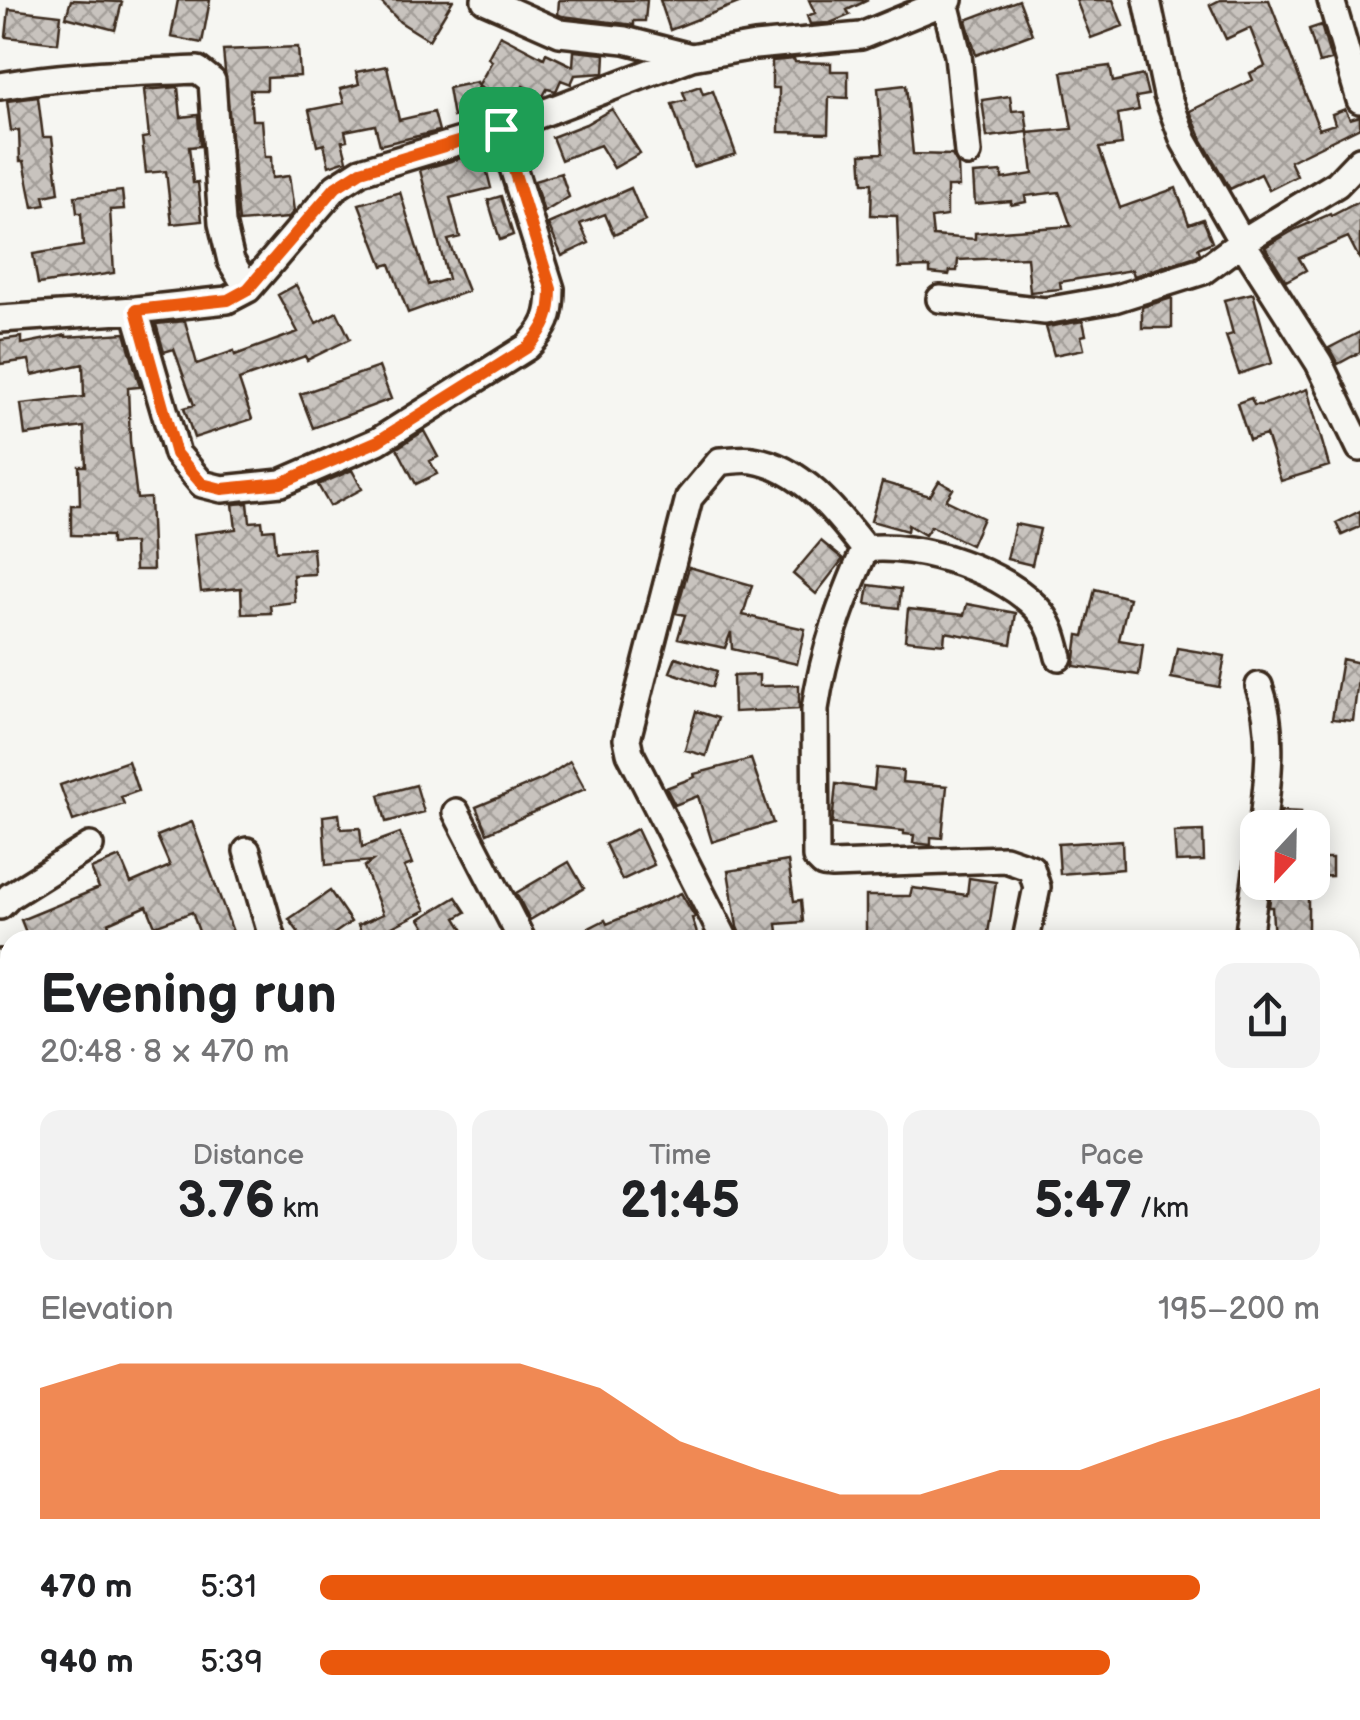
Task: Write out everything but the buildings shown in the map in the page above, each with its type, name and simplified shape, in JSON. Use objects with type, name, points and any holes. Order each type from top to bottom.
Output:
[{"type":"street","points":[[485,0],[560,33],[625,40],[691,57]]},
{"type":"street","points":[[1146,0],[1167,95],[1184,141],[1319,363],[1360,448]]},
{"type":"street","points":[[1332,0],[1360,100]]},
{"type":"street","points":[[0,319],[228,300],[248,289],[336,187],[361,171],[501,129],[691,57],[860,36],[947,1],[958,54],[968,153]]},
{"type":"street","points":[[0,86],[43,78],[106,74],[198,70],[206,74],[212,81],[222,223],[231,261],[248,289]]},
{"type":"street","points":[[136,310],[176,454],[202,484],[222,489],[281,483],[378,441],[528,347],[550,316],[551,289],[501,129]]},
{"type":"street","points":[[940,299],[1045,311],[1114,299],[1203,270],[1337,184],[1360,160]]},
{"type":"street","points":[[721,930],[630,752],[628,740],[689,498],[720,461],[752,460],[796,477],[832,508],[864,549]]},
{"type":"street","points":[[864,549],[882,547],[937,555],[1008,586],[1040,611],[1052,631],[1059,657]]},
{"type":"street","points":[[864,549],[833,621],[818,687],[816,857],[832,865],[1005,859],[1030,868],[1037,887],[1028,930]]},
{"type":"street","points":[[1260,686],[1268,709],[1263,810]]},
{"type":"street","points":[[456,812],[517,930]]},
{"type":"street","points":[[0,906],[90,846]]},
{"type":"street","points":[[246,851],[271,930]]},
{"type":"street","points":[[1249,930],[1253,900]]},
{"type":"route","points":[[501,129],[551,289],[550,316],[543,330],[528,347],[378,441],[281,483],[222,489],[202,484],[176,454],[136,310],[228,300],[248,289],[336,187],[361,171],[501,129]]}]
